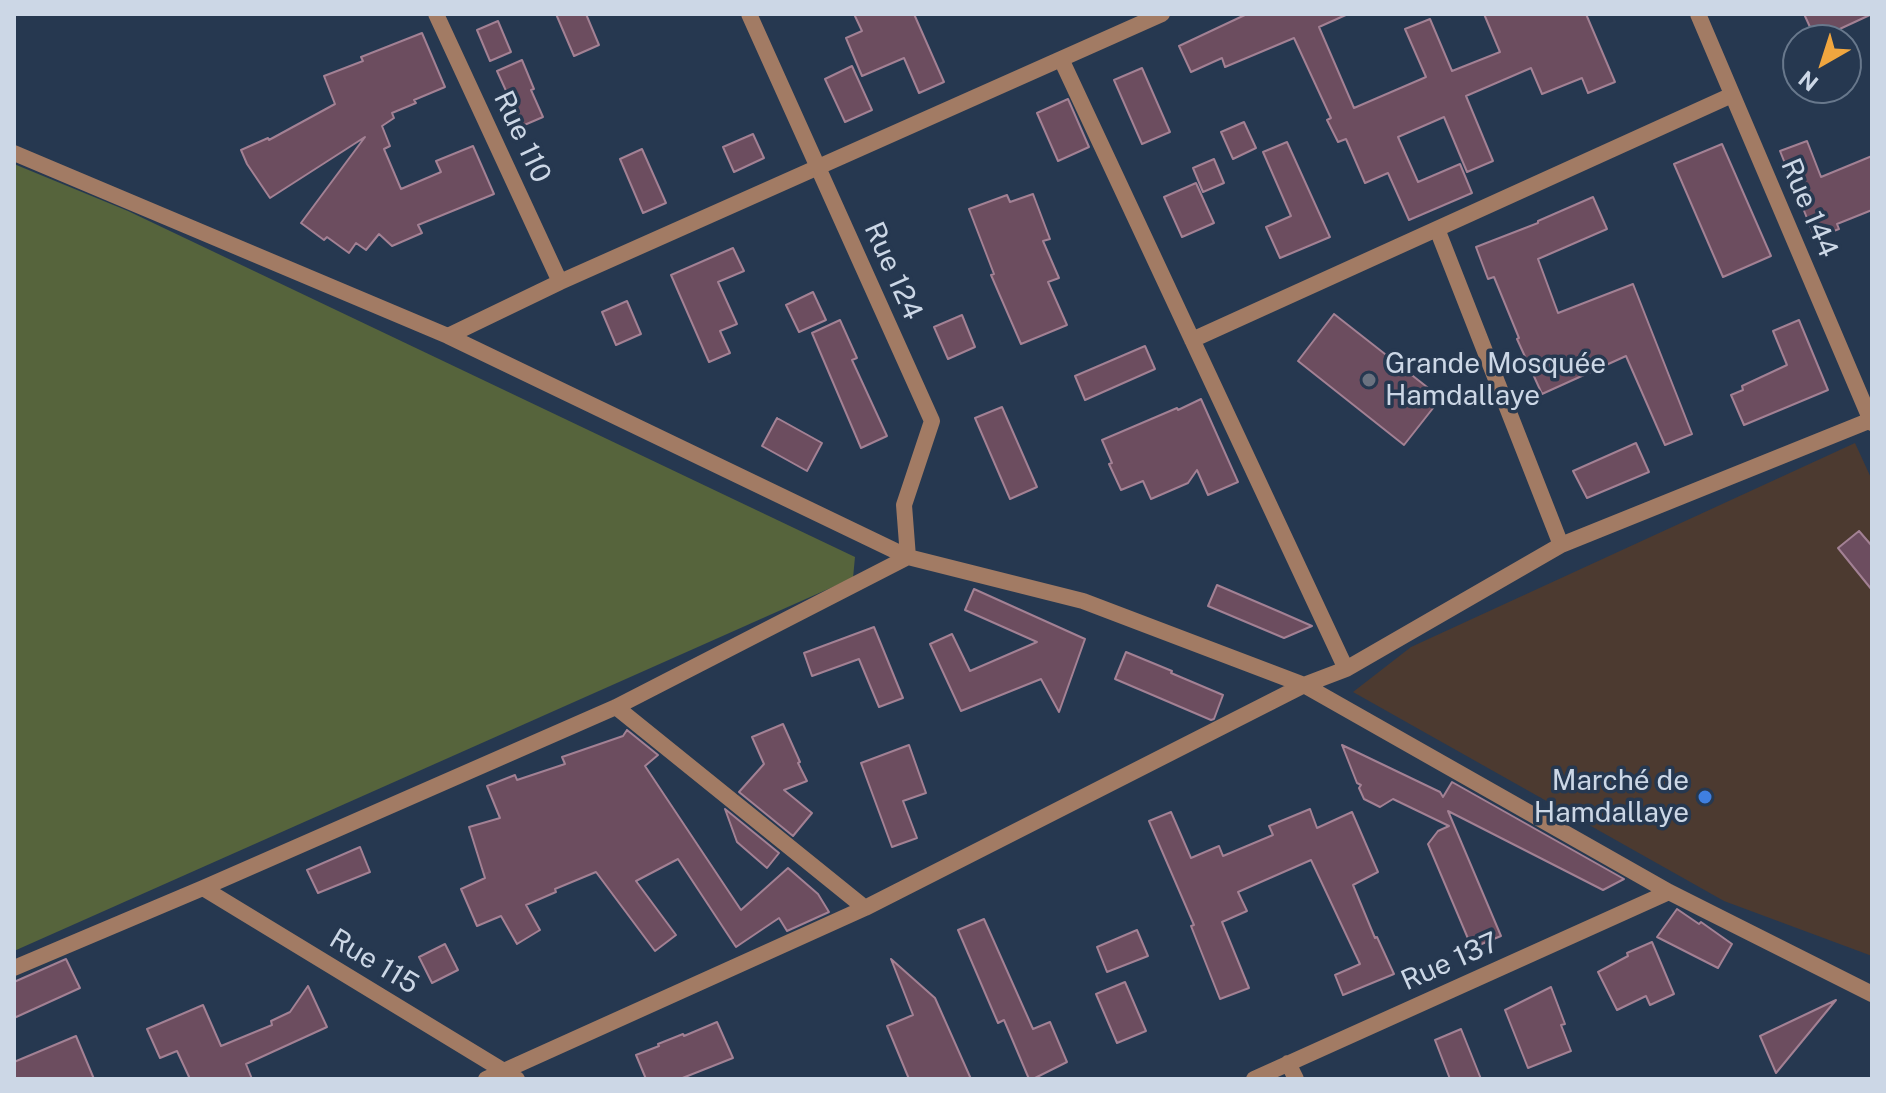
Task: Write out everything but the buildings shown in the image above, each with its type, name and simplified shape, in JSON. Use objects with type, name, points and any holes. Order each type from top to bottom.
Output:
[{"type":"street","name":"Rue 110","points":[[436,14],[560,282]]},
{"type":"street","name":"Rue 124","points":[[749,14],[932,421],[904,505],[908,557]]},
{"type":"street","points":[[448,336],[560,282],[1162,14]]},
{"type":"street","name":"Rue 144","points":[[1698,14],[1872,421]]},
{"type":"street","points":[[1061,59],[1346,669]]},
{"type":"street","points":[[1192,340],[1732,95]]},
{"type":"street","points":[[14,153],[448,336],[908,557],[1083,601],[1304,685],[1669,892],[1872,994]]},
{"type":"street","points":[[1437,229],[1561,545]]},
{"type":"street","points":[[486,1079],[510,1075],[865,908],[1304,685],[1346,669],[1561,545],[1872,421]]},
{"type":"street","points":[[14,968],[616,707],[908,557]]},
{"type":"street","points":[[616,707],[865,908]]},
{"type":"street","name":"Rue 115","points":[[203,888],[510,1075]]},
{"type":"street","name":"Rue 137","points":[[1254,1079],[1292,1071],[1669,892]]},
{"type":"shaded area","name":"Marché de Hamdallaye","points":[[1855,443],[1872,480],[1872,956],[1724,901],[1353,692],[1411,647]]},
{"type":"green space","points":[[14,164],[128,211],[855,557],[853,578],[14,951]]},
{"type":"place","name":"Grande Mosquée Hamdallaye","points":[[1369,380]]},
{"type":"place","name":"Marché de Hamdallaye","points":[[1705,797]]}]
